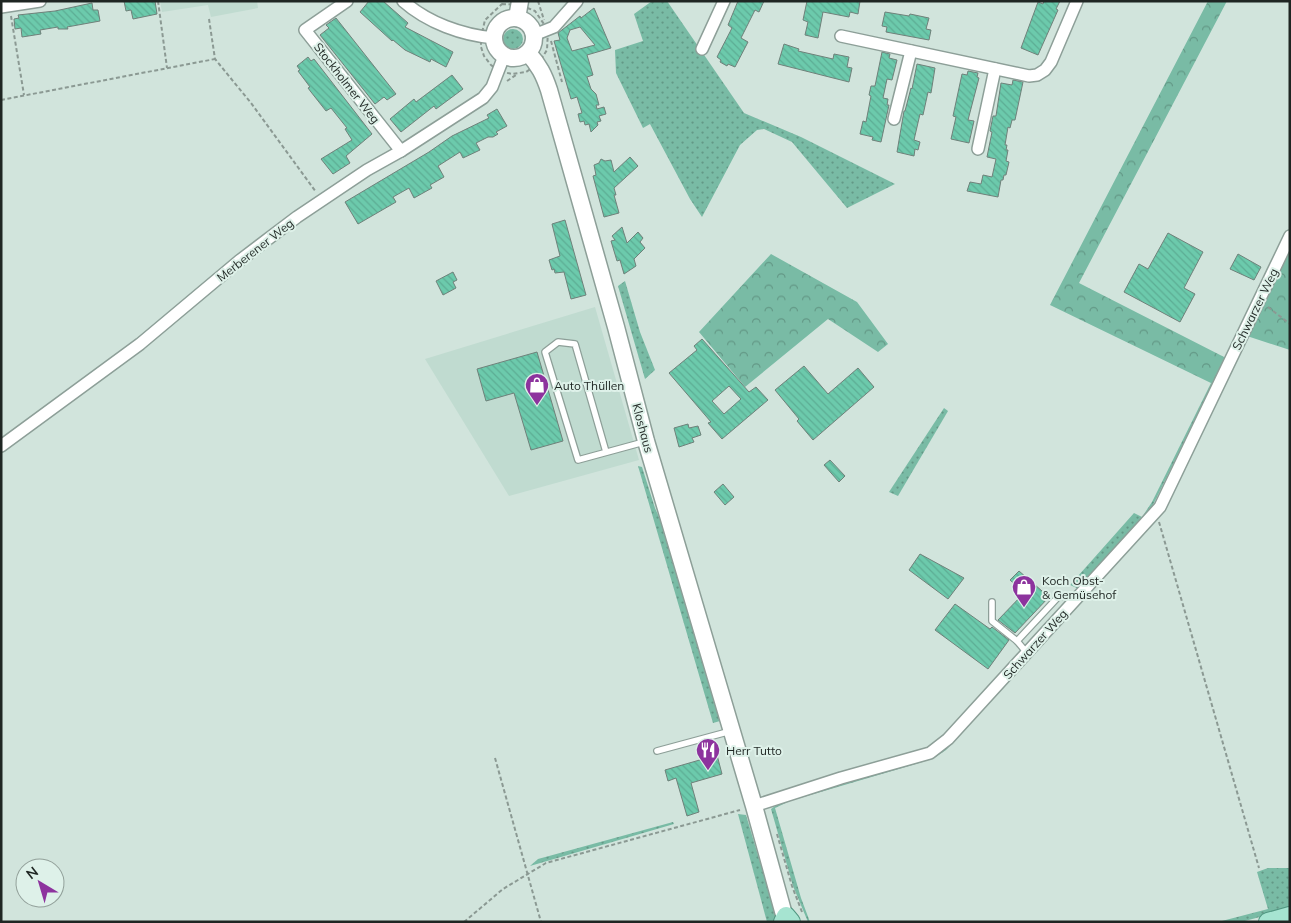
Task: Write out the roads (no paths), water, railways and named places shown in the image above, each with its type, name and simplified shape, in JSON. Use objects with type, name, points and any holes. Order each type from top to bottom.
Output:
[{"type":"main road","points":[[519,8],[528,24],[541,33],[534,42],[533,58],[516,58],[502,63],[496,48],[487,37],[499,25],[510,19],[519,8]]},
{"type":"main road","name":"Kloshaus","points":[[533,58],[544,75],[549,90],[646,441],[731,731],[790,919]]},
{"type":"main road","points":[[1268,922],[1290,916]]},
{"type":"street","points":[[5,7],[40,1]]},
{"type":"street","name":"Stockholmer Weg","points":[[347,1],[305,30],[401,151]]},
{"type":"street","points":[[403,1],[412,9],[446,28],[487,37]]},
{"type":"street","points":[[541,33],[559,22],[576,1]]},
{"type":"street","points":[[702,49],[724,1]]},
{"type":"street","points":[[841,36],[1029,76],[1037,75],[1045,70],[1051,62],[1076,1]]},
{"type":"street","points":[[894,120],[911,51]]},
{"type":"street","name":"Merberener Weg","points":[[1,446],[140,344],[239,262],[322,200],[483,98],[492,87],[502,63]]},
{"type":"street","points":[[978,149],[995,69]]},
{"type":"street","name":"Schwarzer Weg","points":[[754,806],[841,778],[930,753],[948,739],[1160,507],[1290,236]]},
{"type":"lane","points":[[606,452],[575,344],[558,342],[545,352],[578,460],[646,441]]},
{"type":"lane","points":[[1017,641],[1059,596],[1077,597]]},
{"type":"lane","points":[[992,602],[992,621],[1017,641],[1026,653]]},
{"type":"lane","points":[[657,751],[731,731]]},
{"type":"place","name":"Auto Thüllen","points":[[537,406]]},
{"type":"place","name":"Koch Obst- & Gemüsehof","points":[[1024,608]]},
{"type":"place","name":"Herr Tutto","points":[[708,771]]}]
